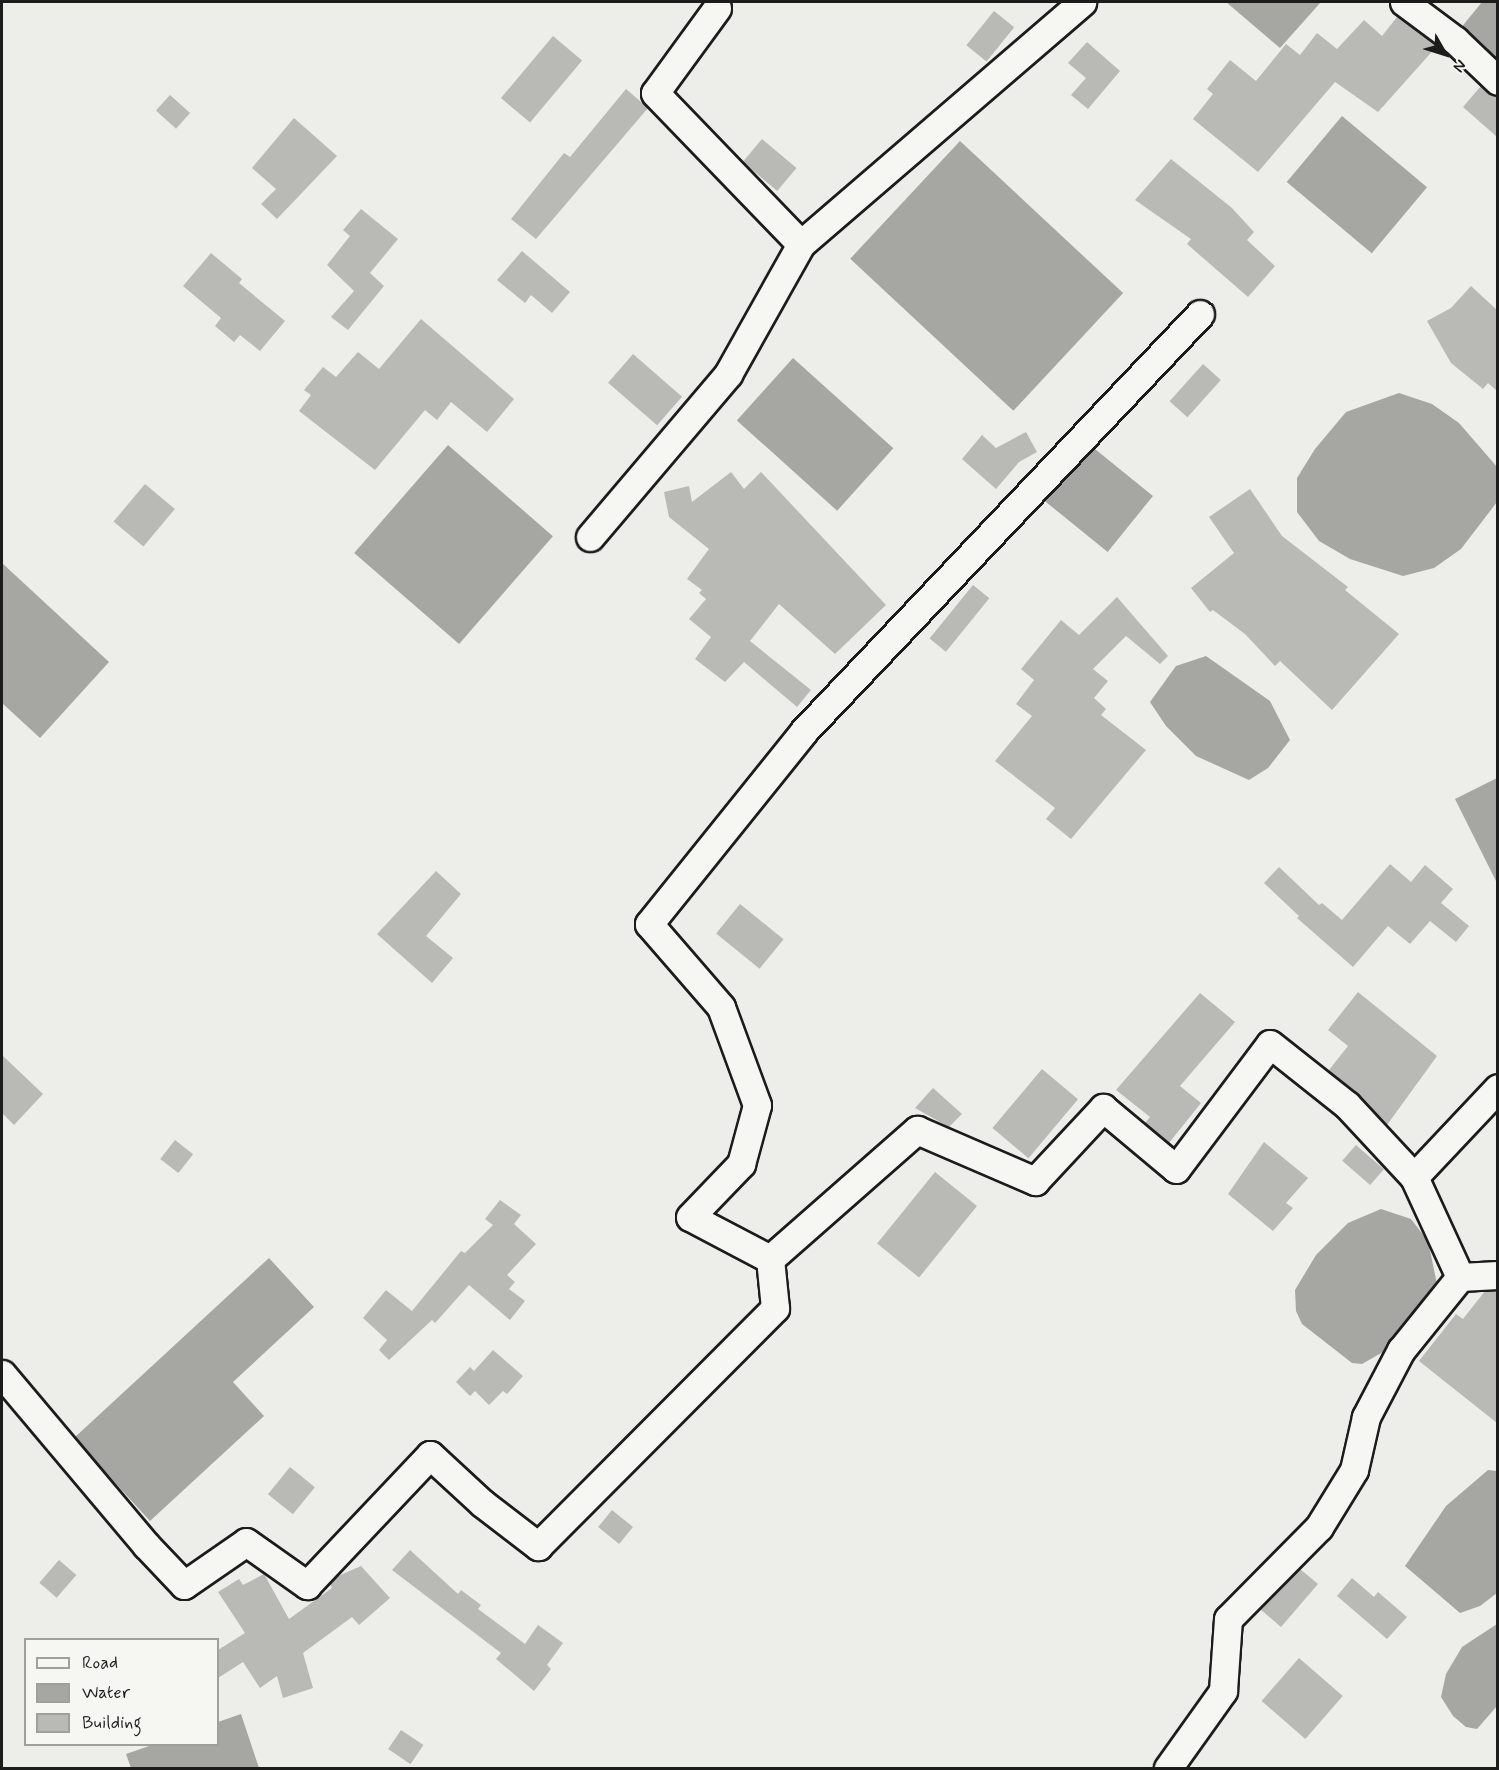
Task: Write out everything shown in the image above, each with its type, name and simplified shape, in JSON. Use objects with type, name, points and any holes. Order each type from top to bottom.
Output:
[{"type":"street","points":[[590,537],[728,374],[801,244],[1082,2]]},
{"type":"street","points":[[1404,2],[1455,40],[1497,81]]},
{"type":"street","points":[[717,8],[655,93],[801,244]]},
{"type":"street","points":[[770,1259],[690,1217],[741,1164],[757,1105],[721,1007],[649,924],[804,731],[1200,314]]},
{"type":"street","points":[[770,1259],[917,1131],[1035,1181],[1103,1108],[1176,1169],[1270,1044],[1347,1105],[1414,1178],[1460,1277]]},
{"type":"street","points":[[1414,1178],[1497,1089]]},
{"type":"street","points":[[2,1374],[146,1545],[184,1585],[246,1542],[306,1585],[430,1455],[482,1503],[538,1546],[775,1308],[770,1259]]},
{"type":"street","points":[[1168,1768],[1223,1690],[1228,1618],[1320,1527],[1354,1470],[1366,1417],[1401,1350],[1460,1277],[1497,1275]]},
{"type":"water","points":[[1226,2],[1321,2],[1280,48]]},
{"type":"water","points":[[1482,2],[1497,2],[1497,59],[1460,29]]},
{"type":"water","points":[[1342,116],[1427,187],[1372,253],[1287,182]]},
{"type":"water","points":[[960,141],[1123,293],[1013,411],[850,259]]},
{"type":"water","points":[[793,358],[893,448],[837,511],[737,420]]},
{"type":"water","points":[[1399,393],[1432,404],[1459,423],[1498,468],[1497,502],[1461,549],[1434,568],[1403,576],[1350,559],[1319,541],[1297,512],[1297,478],[1315,449],[1346,412]]},
{"type":"water","points":[[448,445],[553,536],[459,644],[354,553]]},
{"type":"water","points":[[1090,445],[1153,496],[1108,552],[1045,501]]},
{"type":"water","points":[[2,563],[109,662],[40,738],[2,703]]},
{"type":"water","points":[[1206,656],[1270,701],[1290,740],[1268,768],[1249,780],[1196,756],[1166,726],[1150,702],[1176,666]]},
{"type":"water","points":[[1497,778],[1497,883],[1455,799]]},
{"type":"water","points":[[1381,1209],[1411,1219],[1428,1241],[1437,1284],[1383,1352],[1362,1364],[1352,1363],[1302,1324],[1296,1311],[1295,1290],[1316,1255],[1348,1223]]},
{"type":"water","points":[[269,1258],[314,1307],[233,1382],[264,1416],[150,1521],[74,1438]]},
{"type":"water","points":[[1488,1470],[1497,1471],[1497,1593],[1480,1606],[1460,1613],[1405,1566],[1446,1506]]},
{"type":"water","points":[[1497,1624],[1497,1706],[1477,1729],[1466,1727],[1453,1716],[1441,1697],[1446,1674],[1462,1647]]},
{"type":"water","points":[[241,1714],[259,1768],[131,1768],[126,1754],[149,1746],[219,1746],[219,1722]]},
{"type":"building","points":[[994,11],[1014,27],[987,62],[966,45]]},
{"type":"building","points":[[1397,17],[1437,46],[1378,112],[1335,82],[1258,172],[1193,119],[1213,94],[1207,89],[1230,60],[1256,81],[1286,44],[1300,55],[1317,33],[1337,49],[1364,20],[1382,36]]},
{"type":"building","points":[[553,36],[582,60],[530,122],[501,98]]},
{"type":"building","points":[[1087,42],[1120,71],[1088,109],[1071,95],[1086,78],[1068,63]]},
{"type":"building","points":[[1481,86],[1497,97],[1497,137],[1463,107]]},
{"type":"building","points":[[626,89],[648,108],[536,239],[511,219],[564,153],[570,157]]},
{"type":"building","points":[[170,95],[190,113],[176,129],[156,111]]},
{"type":"building","points":[[294,118],[337,156],[277,219],[261,204],[276,189],[252,168]]},
{"type":"building","points":[[762,139],[796,168],[777,191],[743,162]]},
{"type":"building","points":[[1171,159],[1232,208],[1254,232],[1247,240],[1275,266],[1248,297],[1187,244],[1191,239],[1135,200]]},
{"type":"building","points":[[361,209],[398,239],[370,273],[384,286],[348,330],[331,317],[354,291],[327,265],[350,236],[343,230]]},
{"type":"building","points":[[522,251],[570,292],[552,313],[531,295],[525,303],[497,280]]},
{"type":"building","points":[[211,253],[242,279],[239,283],[285,321],[260,351],[240,335],[234,342],[215,326],[221,318],[183,286]]},
{"type":"building","points":[[1471,286],[1497,310],[1497,391],[1488,383],[1483,389],[1451,363],[1427,321],[1451,308]]},
{"type":"building","points":[[421,319],[514,399],[487,432],[451,402],[437,420],[425,410],[375,470],[299,411],[311,395],[304,390],[323,367],[336,377],[358,352],[379,369]]},
{"type":"building","points":[[633,354],[682,397],[657,425],[608,383]]},
{"type":"building","points":[[1203,364],[1221,380],[1187,417],[1170,401]]},
{"type":"building","points":[[1026,432],[1037,452],[1019,462],[996,489],[962,459],[982,435],[996,448]]},
{"type":"building","points":[[731,472],[744,489],[761,472],[886,605],[835,654],[779,604],[750,641],[811,690],[797,707],[744,662],[725,682],[695,659],[711,637],[689,619],[706,599],[699,593],[702,590],[687,579],[709,549],[669,517],[664,492],[689,486],[692,502]]},
{"type":"building","points":[[145,484],[175,509],[143,547],[114,522]]},
{"type":"building","points":[[1250,489],[1282,536],[1348,587],[1345,590],[1399,634],[1332,710],[1280,661],[1275,666],[1245,634],[1213,610],[1210,612],[1191,588],[1234,553],[1209,517]]},
{"type":"building","points":[[973,585],[989,598],[946,652],[930,639]]},
{"type":"building","points":[[1117,597],[1168,656],[1160,664],[1126,636],[1093,669],[1108,681],[1094,698],[1106,709],[1101,715],[1146,750],[1071,839],[1046,819],[1055,808],[995,761],[1032,716],[1016,704],[1034,680],[1021,669],[1061,620],[1079,635]]},
{"type":"building","points":[[1390,864],[1411,882],[1425,865],[1453,889],[1441,903],[1469,926],[1456,942],[1430,921],[1410,944],[1388,926],[1353,967],[1297,918],[1299,916],[1264,883],[1279,867],[1319,905],[1322,903],[1342,920]]},
{"type":"building","points":[[436,871],[461,894],[426,936],[453,958],[432,983],[377,934]]},
{"type":"building","points":[[740,904],[784,939],[760,969],[716,934]]},
{"type":"building","points":[[1358,992],[1437,1056],[1387,1125],[1329,1070],[1348,1046],[1328,1030]]},
{"type":"building","points":[[1200,993],[1235,1022],[1180,1086],[1201,1103],[1169,1143],[1145,1123],[1150,1117],[1116,1090]]},
{"type":"building","points":[[2,1055],[43,1094],[14,1125],[2,1113]]},
{"type":"building","points":[[1042,1069],[1078,1099],[1029,1158],[993,1128]]},
{"type":"building","points":[[933,1088],[962,1114],[949,1127],[915,1108]]},
{"type":"building","points":[[175,1140],[193,1154],[178,1173],[160,1159]]},
{"type":"building","points":[[1264,1142],[1308,1178],[1286,1203],[1293,1208],[1273,1231],[1228,1194]]},
{"type":"building","points":[[1356,1145],[1384,1169],[1370,1185],[1342,1161]]},
{"type":"building","points":[[935,1172],[977,1206],[919,1277],[877,1243]]},
{"type":"building","points":[[500,1200],[521,1215],[514,1224],[536,1244],[507,1275],[515,1282],[509,1289],[525,1301],[510,1320],[469,1285],[435,1323],[432,1320],[389,1360],[379,1350],[387,1340],[363,1318],[386,1290],[412,1311],[461,1251],[465,1253],[493,1225],[485,1219]]},
{"type":"building","points":[[1485,1291],[1497,1291],[1497,1423],[1419,1361],[1456,1314],[1463,1319]]},
{"type":"building","points":[[493,1350],[523,1376],[507,1394],[503,1391],[489,1405],[475,1391],[470,1396],[456,1382],[470,1367],[474,1371]]},
{"type":"building","points":[[290,1467],[315,1487],[293,1514],[268,1494]]},
{"type":"building","points":[[612,1510],[633,1527],[619,1544],[598,1527]]},
{"type":"building","points":[[410,1550],[458,1594],[461,1590],[481,1605],[478,1609],[525,1644],[538,1625],[563,1643],[547,1665],[551,1669],[534,1691],[496,1659],[501,1653],[392,1570]]},
{"type":"building","points":[[59,1560],[76,1575],[57,1598],[39,1583]]},
{"type":"building","points":[[361,1566],[390,1598],[359,1625],[352,1617],[303,1653],[313,1688],[283,1698],[277,1676],[260,1688],[243,1662],[219,1677],[219,1649],[245,1633],[218,1592],[239,1579],[243,1585],[264,1574],[289,1619],[332,1588],[330,1584],[336,1577]]},
{"type":"building","points":[[1300,1569],[1318,1584],[1281,1627],[1260,1609]]},
{"type":"building","points":[[1352,1578],[1374,1597],[1378,1592],[1407,1617],[1387,1639],[1337,1596]]},
{"type":"building","points":[[1299,1658],[1343,1696],[1305,1739],[1262,1701]]},
{"type":"building","points":[[401,1730],[423,1745],[411,1764],[388,1749]]}]
